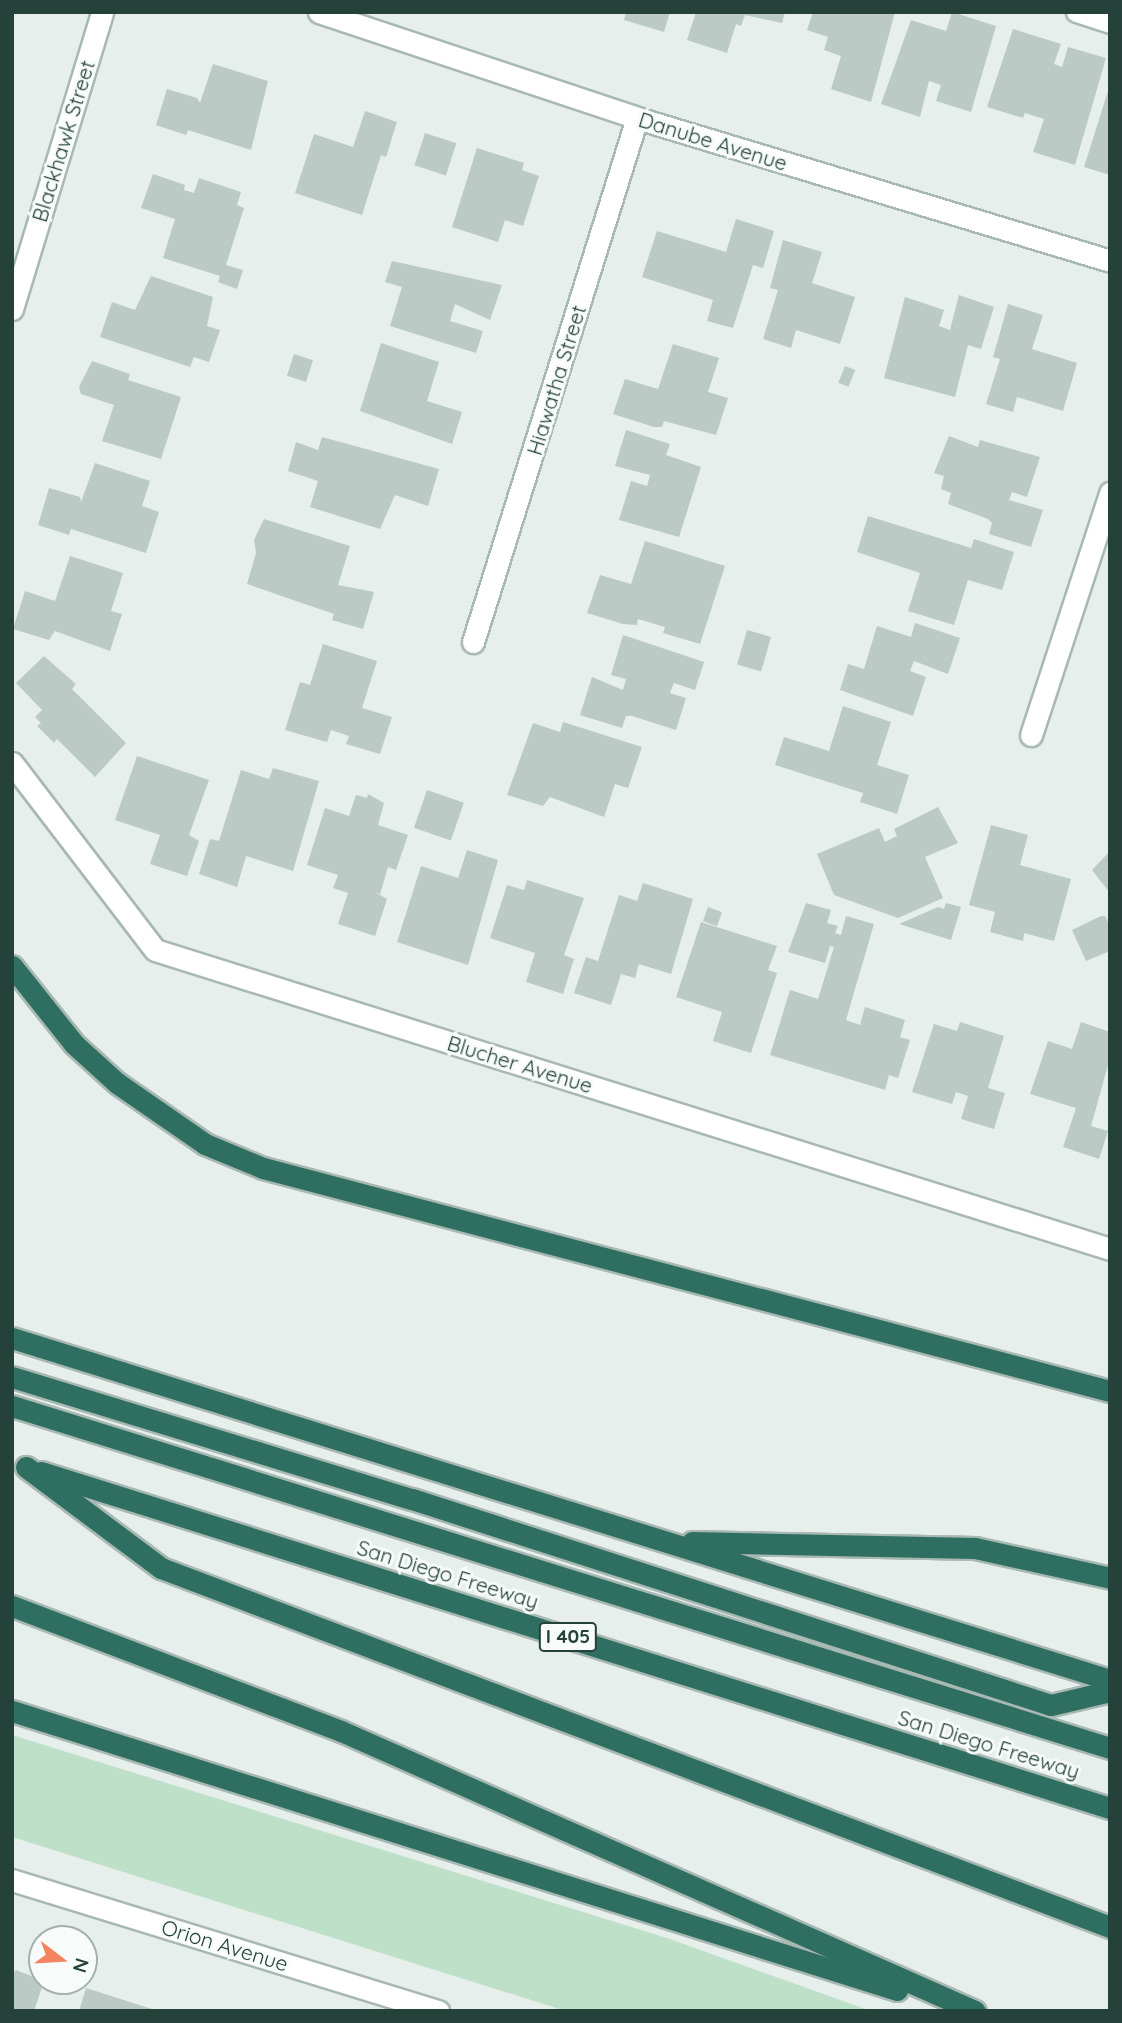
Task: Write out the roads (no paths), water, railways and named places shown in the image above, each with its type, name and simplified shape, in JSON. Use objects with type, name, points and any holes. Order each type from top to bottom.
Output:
[{"type":"highway","points":[[12,965],[74,1044],[117,1083],[205,1144],[263,1168],[1110,1391]]},
{"type":"highway","points":[[12,1338],[1110,1680]]},
{"type":"highway","points":[[12,1377],[412,1499],[1051,1705],[1110,1691]]},
{"type":"highway","points":[[12,1406],[1110,1748]]},
{"type":"highway","points":[[19,1465],[161,1568],[1110,1927]]},
{"type":"highway","name":"San Diego Freeway","points":[[19,1465],[1110,1808]]},
{"type":"highway","points":[[664,1542],[975,1548],[1110,1578]]},
{"type":"highway","points":[[12,1606],[341,1731],[975,2011]]},
{"type":"highway","points":[[12,1711],[963,2011]]},
{"type":"street","name":"Blackhawk Street","points":[[12,309],[102,12]]},
{"type":"street","name":"Danube Avenue","points":[[319,12],[638,118],[1110,261]]},
{"type":"street","name":"Hiawatha Street","points":[[474,642],[638,118]]},
{"type":"street","points":[[1031,734],[1110,493]]},
{"type":"street","name":"Blucher Avenue","points":[[12,763],[155,950],[1110,1249]]},
{"type":"street","name":"Orion Avenue","points":[[12,1880],[438,2011]]},
{"type":"lane","points":[[1076,12],[1110,23]]}]
